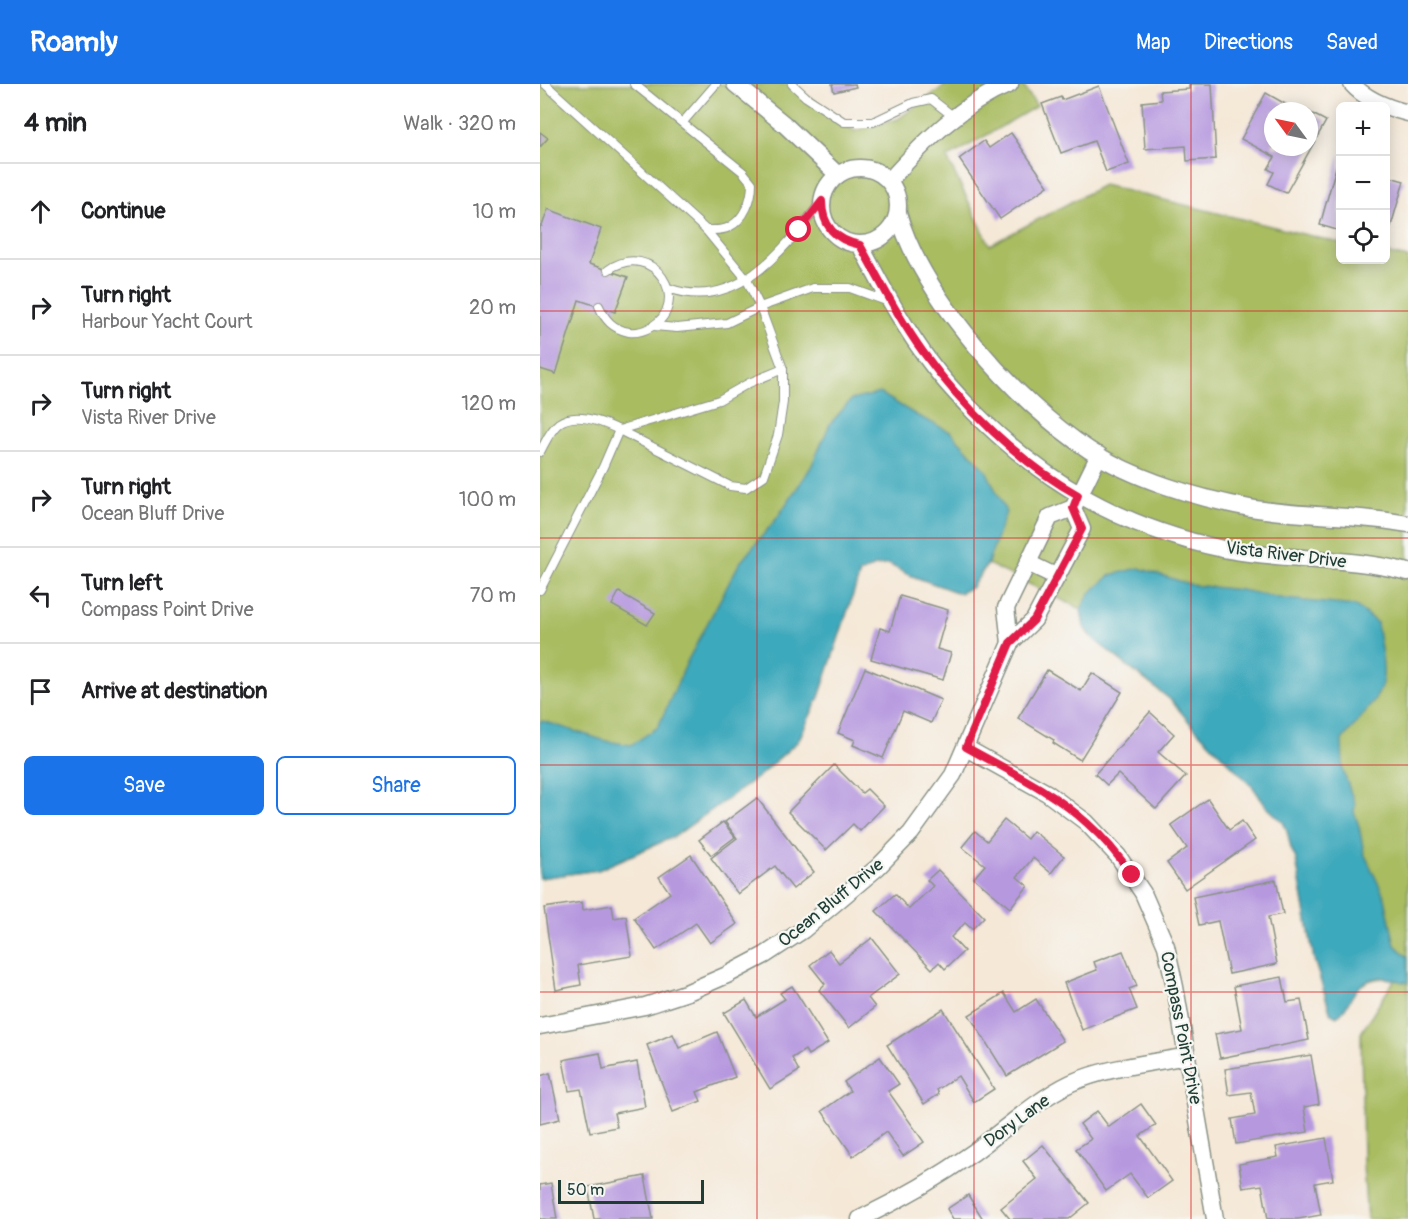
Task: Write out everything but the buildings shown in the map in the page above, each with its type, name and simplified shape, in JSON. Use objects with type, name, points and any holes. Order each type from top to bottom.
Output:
[{"type":"street","points":[[735,84],[784,124],[838,174]]},
{"type":"street","points":[[889,181],[954,117],[995,90],[1010,84]]},
{"type":"street","points":[[1352,84],[1377,103],[1408,113]]},
{"type":"street","points":[[898,213],[893,226],[884,236],[860,245],[847,243],[831,231],[822,214],[822,201],[830,182],[838,174],[848,169],[859,167],[870,169],[880,173],[889,181],[895,190],[902,227],[925,273],[950,312],[998,372],[1051,420],[1099,455],[1156,482],[1206,498],[1271,511],[1367,518],[1408,524]]},
{"type":"street","name":"Vista River Drive","points":[[860,245],[891,302],[923,352],[954,391],[992,429],[1075,501],[1222,549],[1270,556],[1371,564],[1408,572]]},
{"type":"street","points":[[1075,501],[1099,455]]},
{"type":"street","name":"Ocean Bluff Drive","points":[[540,1026],[645,1006],[698,988],[727,975],[765,955],[803,930],[878,867],[911,833],[953,775],[1010,643],[1034,620],[1082,529],[1075,501],[1050,517],[1006,608],[1010,643]]},
{"type":"street","points":[[1028,563],[1057,577]]},
{"type":"street","name":"Compass Point Drive","points":[[966,747],[1047,793],[1103,838],[1132,875],[1156,919],[1166,946],[1175,987],[1215,1219]]},
{"type":"street","name":"Dory Lane","points":[[860,1219],[927,1182],[971,1154],[1051,1095],[1070,1084],[1113,1070],[1187,1056]]},
{"type":"lane","points":[[540,452],[557,425],[566,420],[579,418],[600,421],[730,486],[746,488],[764,476],[778,435],[783,402],[783,369],[760,307],[747,280],[706,230],[545,84]]},
{"type":"lane","points":[[634,84],[743,172],[752,183],[752,195],[740,219],[728,229],[706,230]]},
{"type":"lane","points":[[683,122],[716,84]]},
{"type":"lane","points":[[792,84],[806,97],[844,122],[873,122],[913,103],[931,99],[954,117]]},
{"type":"lane","points":[[668,288],[685,294],[714,294],[747,280],[778,254],[822,201]]},
{"type":"lane","points":[[599,306],[603,317],[611,325],[621,330],[643,331],[654,326],[661,318],[669,299],[668,288],[663,278],[656,269],[646,263],[624,262],[608,270]]},
{"type":"lane","points":[[654,326],[677,328],[727,322],[760,307],[813,288],[850,288],[891,302]]},
{"type":"lane","points":[[540,591],[603,467],[619,430],[719,400],[749,382],[783,369]]},
{"type":"green space","points":[[540,84],[791,84],[854,131],[898,119],[947,84],[1022,84],[1037,106],[947,158],[990,245],[1103,185],[1336,242],[1336,264],[1390,264],[1390,254],[1408,258],[1408,1219],[1367,1219],[1363,1165],[1361,1033],[1395,979],[1373,980],[1361,985],[1351,995],[1340,1013],[1336,1016],[1331,1014],[1314,959],[1296,859],[1283,822],[1171,700],[1088,634],[1084,627],[1081,609],[988,564],[971,588],[959,593],[907,574],[889,564],[875,566],[860,573],[819,697],[798,741],[759,776],[675,836],[598,870],[540,878]]},
{"type":"water","points":[[880,393],[916,415],[951,432],[986,470],[1006,512],[988,563],[971,588],[959,593],[907,574],[889,564],[875,566],[860,573],[819,697],[798,741],[759,776],[675,836],[598,870],[540,878],[540,722],[606,741],[631,745],[658,727],[688,660],[739,564],[777,518],[811,467],[830,424],[851,400]]},
{"type":"water","points":[[1139,568],[1192,585],[1241,590],[1285,599],[1356,606],[1377,623],[1383,681],[1369,708],[1342,740],[1343,770],[1355,805],[1354,812],[1364,853],[1385,898],[1395,945],[1408,957],[1408,982],[1380,977],[1367,981],[1356,991],[1341,1013],[1336,1016],[1331,1014],[1314,959],[1296,859],[1283,822],[1171,700],[1096,641],[1084,627],[1081,609],[1090,593],[1111,575]]},
{"type":"route","points":[[799,230],[822,201],[822,214],[827,226],[835,236],[847,243],[860,245],[894,308],[923,352],[954,391],[1030,463],[1078,495],[1073,508],[1082,529],[1034,620],[1010,643],[966,747],[1047,793],[1067,807],[1103,838],[1132,875]]}]
